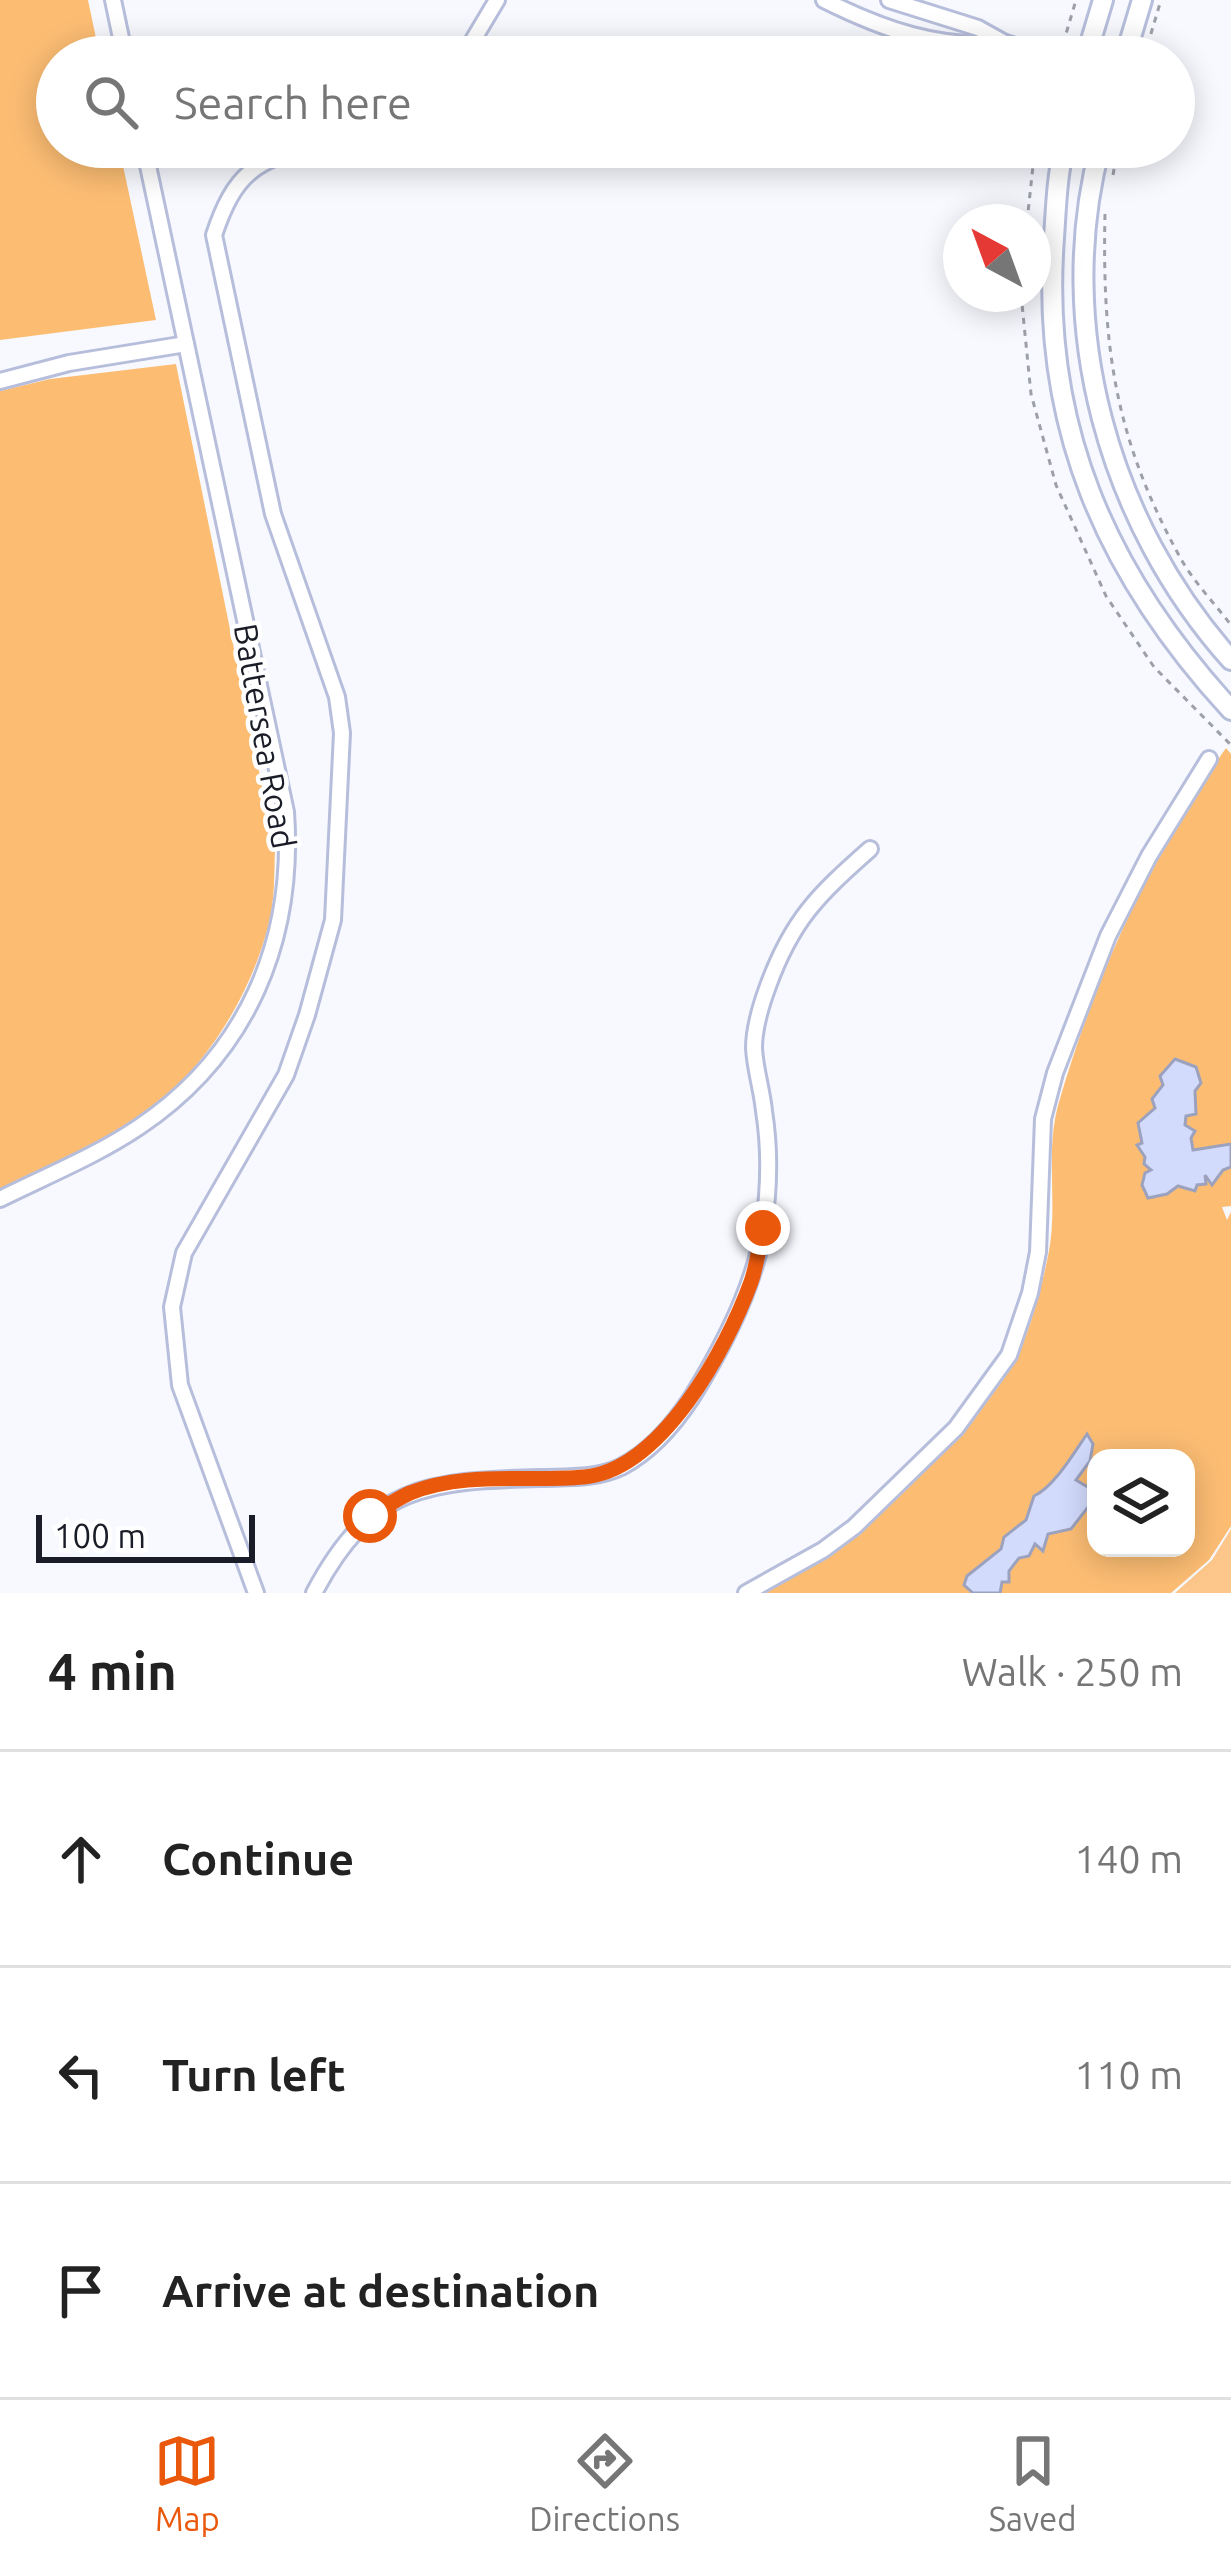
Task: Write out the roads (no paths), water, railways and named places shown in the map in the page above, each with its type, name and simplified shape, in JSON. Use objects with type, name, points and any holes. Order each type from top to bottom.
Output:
[{"type":"main road","points":[[1092,36],[1103,0]]},
{"type":"main road","points":[[1131,36],[1142,0]]},
{"type":"main road","points":[[1062,168],[1050,294],[1058,377],[1077,461],[1105,533],[1153,617],[1231,710]]},
{"type":"main road","points":[[1096,168],[1083,232],[1088,342],[1098,406],[1140,526],[1168,578],[1231,660]]},
{"type":"lane","points":[[113,0],[121,36]]},
{"type":"lane","points":[[476,36],[497,0]]},
{"type":"lane","points":[[824,0],[862,19],[915,36]]},
{"type":"lane","points":[[889,0],[992,36]]},
{"type":"lane","name":"Battersea Road","points":[[0,1199],[139,1127],[209,1065],[239,1026],[258,988],[285,902],[286,812],[148,168]]},
{"type":"lane","points":[[256,168],[225,203],[214,235],[273,514],[337,697],[342,733],[333,920],[307,1015],[286,1076],[184,1253],[172,1306],[180,1385],[256,1593]]},
{"type":"lane","points":[[0,381],[69,363],[186,344]]},
{"type":"lane","points":[[746,1593],[854,1527],[956,1428],[1009,1355],[1039,1252],[1043,1119],[1055,1073],[1108,936],[1149,856],[1209,759]]},
{"type":"lane","points":[[314,1593],[341,1544],[370,1516],[412,1492],[469,1480],[589,1477],[621,1467],[656,1442],[691,1398],[751,1281],[763,1228],[767,1160],[754,1046],[759,1011],[784,943],[818,894],[870,849]]},
{"type":"water","points":[[1175,1059],[1196,1067],[1201,1083],[1195,1091],[1196,1114],[1186,1116],[1185,1125],[1195,1131],[1193,1150],[1231,1144],[1231,1167],[1212,1185],[1205,1175],[1206,1184],[1197,1185],[1195,1191],[1178,1186],[1148,1198],[1142,1185],[1145,1173],[1151,1170],[1137,1145],[1142,1143],[1138,1123],[1155,1108],[1152,1099],[1163,1085],[1160,1076]]},
{"type":"water","points":[[1087,1434],[1092,1449],[1087,1449],[1087,1465],[1076,1480],[1087,1487],[1087,1508],[1071,1529],[1048,1534],[1043,1551],[1035,1544],[1029,1556],[1019,1558],[1000,1593],[973,1593],[964,1585],[967,1576],[1001,1549],[1004,1537],[1026,1520],[1034,1496],[1056,1477]]}]
